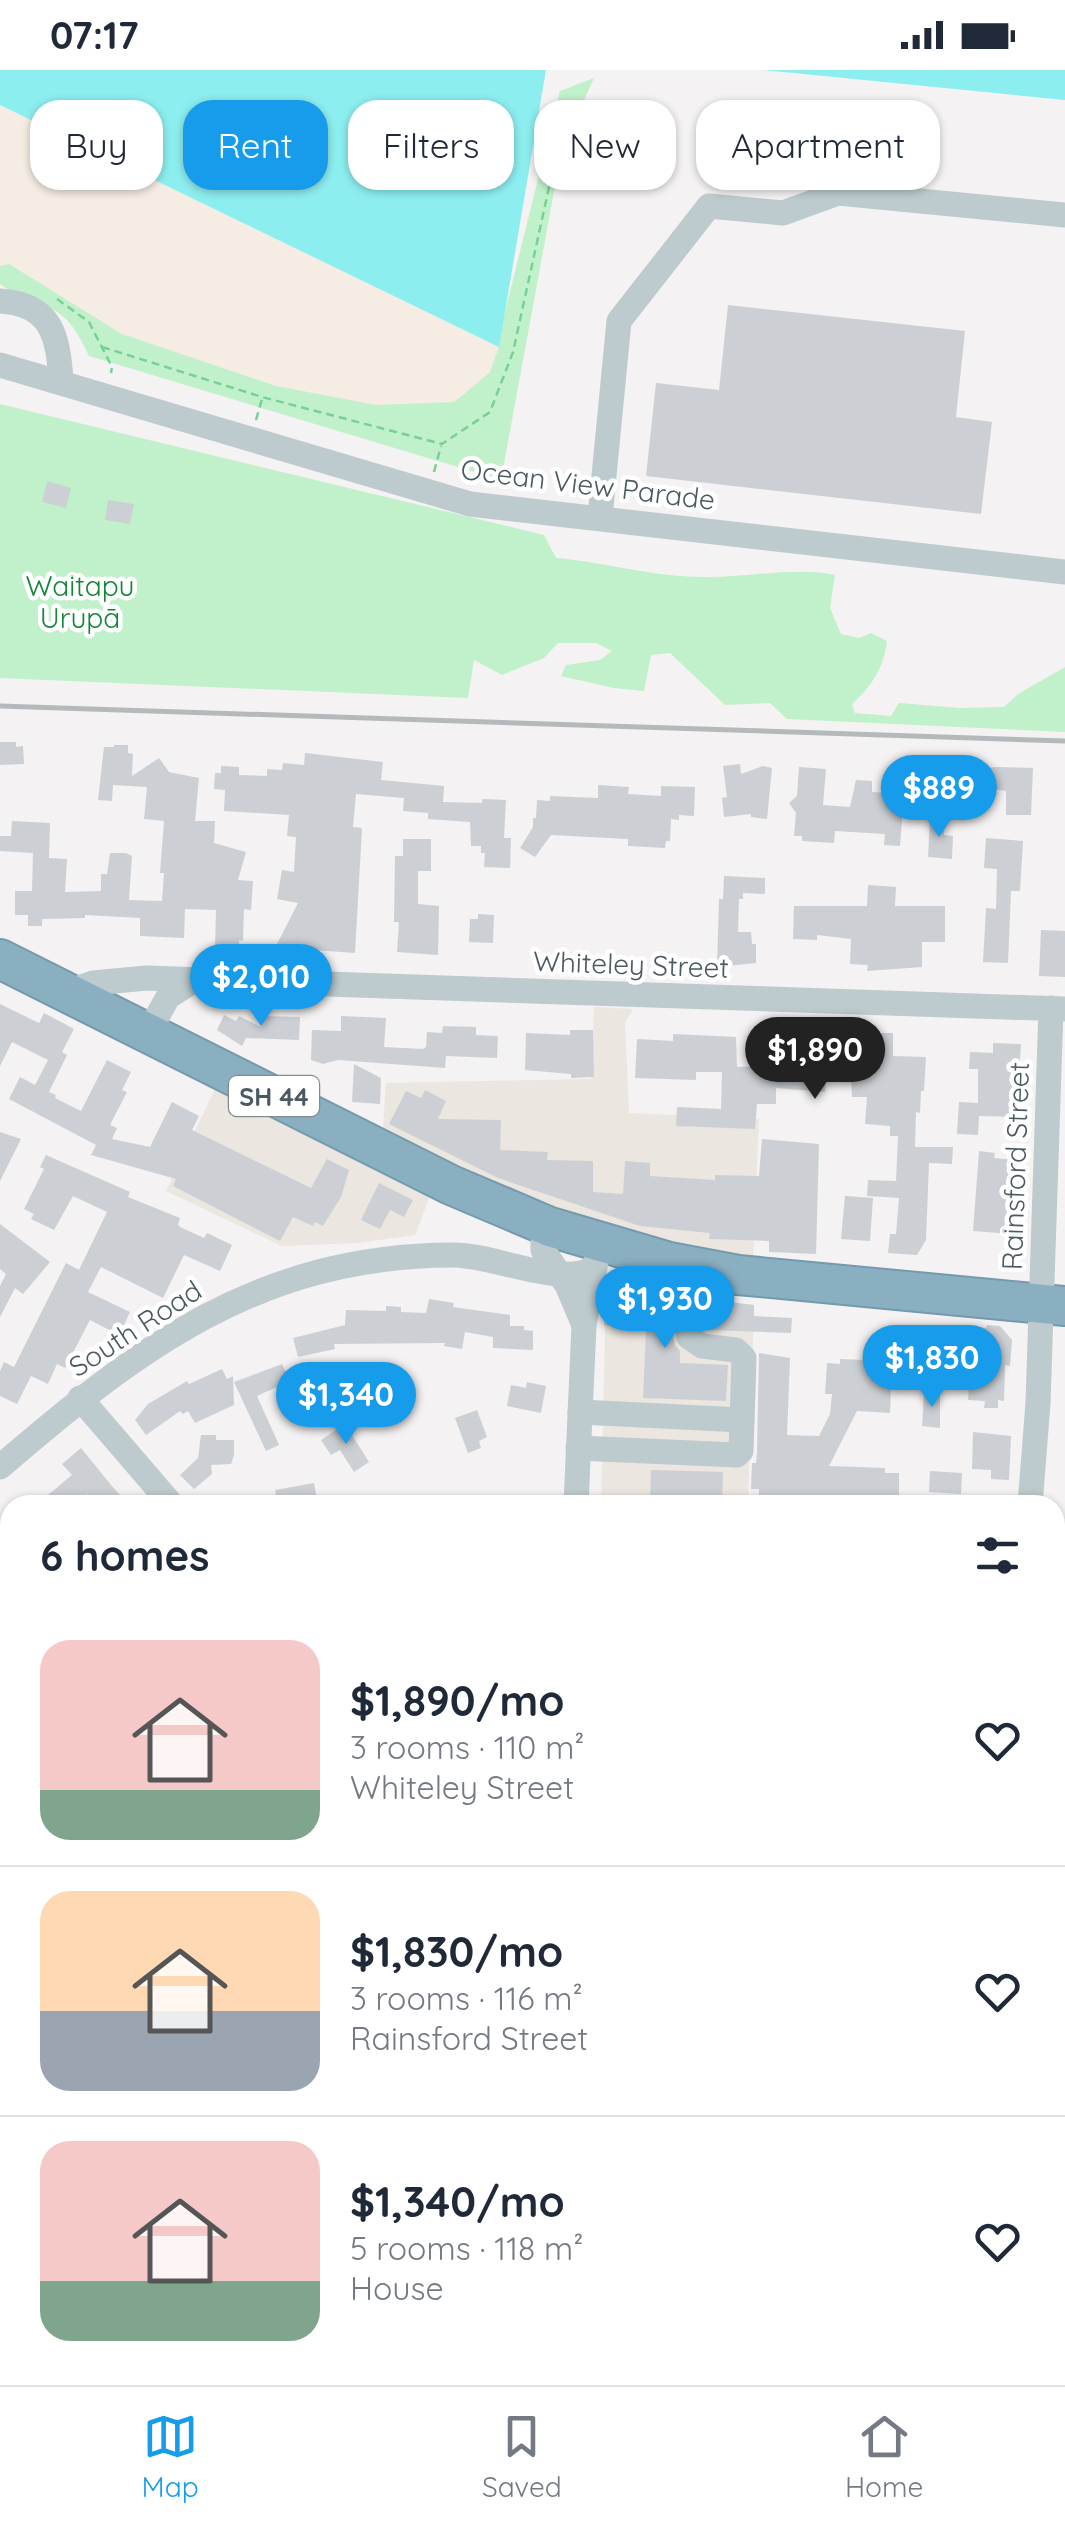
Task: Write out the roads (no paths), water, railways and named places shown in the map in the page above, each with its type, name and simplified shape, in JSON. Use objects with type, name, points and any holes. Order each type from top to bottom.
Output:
[{"type":"highway","name":"SH 44","points":[[0,958],[546,1235],[598,1255],[786,1282],[1053,1305]]},
{"type":"street","points":[[600,518],[619,322],[709,206],[783,213],[838,193],[1065,215]]},
{"type":"street","points":[[0,301],[32,309],[48,321],[54,334],[60,381]]},
{"type":"street","name":"Ocean View Parade","points":[[0,364],[470,504],[1065,572]]},
{"type":"street","name":"Whiteley Street","points":[[67,992],[131,978],[1058,1009]]},
{"type":"street","points":[[148,1033],[168,997],[195,980]]},
{"type":"street","name":"Rainsford Street","points":[[1031,1495],[1038,1403],[1053,1305],[1058,1009]]},
{"type":"street","points":[[546,1235],[544,1250],[584,1325]]},
{"type":"street","name":"South Road","points":[[498,1260],[534,1251],[546,1235]]},
{"type":"street","name":"South Road","points":[[0,1467],[80,1398],[187,1324],[280,1282],[331,1269],[407,1258],[477,1255],[560,1275],[583,1273],[598,1255]]},
{"type":"street","points":[[576,1495],[584,1325],[598,1255]]},
{"type":"street","points":[[578,1448],[737,1454],[742,1448],[743,1355],[732,1348],[697,1344],[687,1333],[690,1266]]},
{"type":"street","points":[[80,1398],[163,1495]]},
{"type":"street","points":[[580,1412],[742,1420]]},
{"type":"water","points":[[0,70],[546,70],[541,100],[534,100],[534,141],[499,347],[163,184],[163,100],[30,100],[30,120],[0,105]]},
{"type":"water","points":[[763,70],[1065,70],[1065,100]]},
{"type":"railway","points":[[0,706],[1065,741]]},
{"type":"park label","name":"Waitapu Urupā","points":[[80,601]]}]
